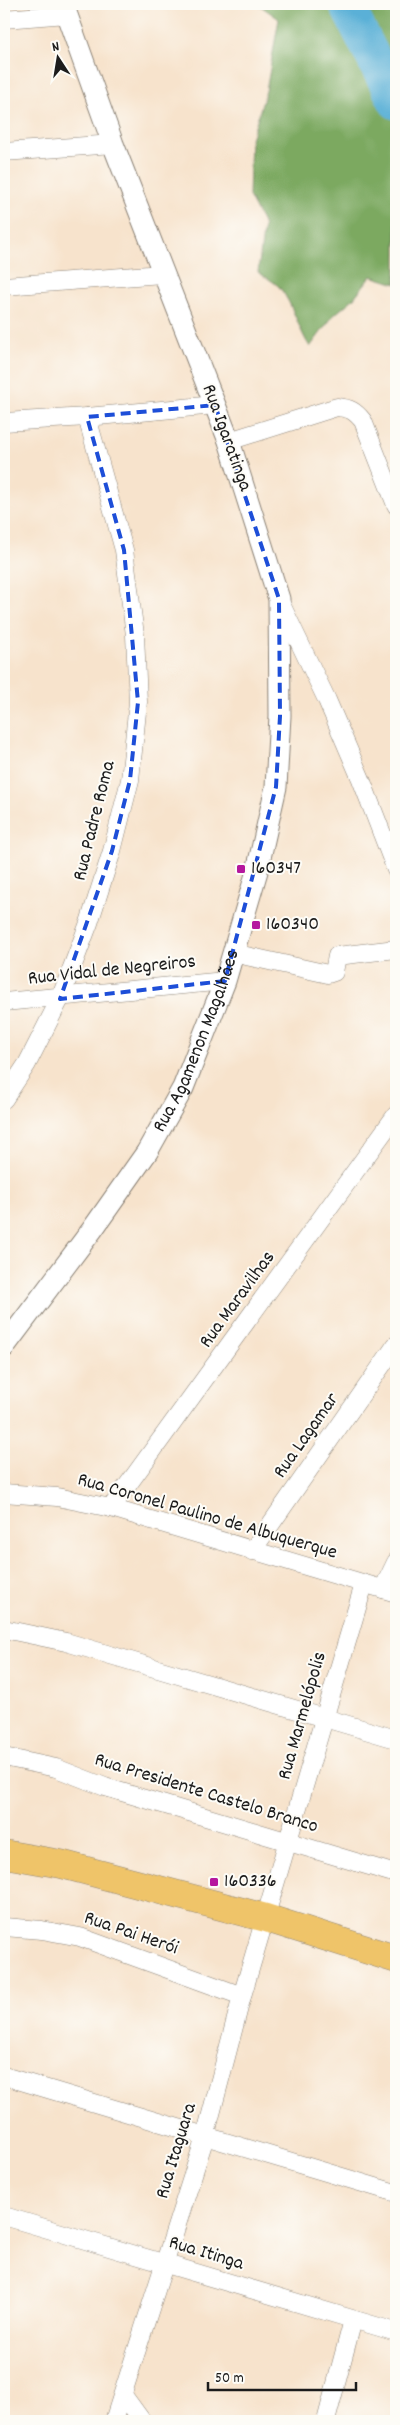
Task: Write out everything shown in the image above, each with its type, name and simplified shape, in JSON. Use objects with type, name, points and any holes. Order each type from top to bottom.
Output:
[{"type":"main road","points":[[4,1854],[61,1864],[266,1918],[396,1959]]},
{"type":"street","points":[[4,18],[65,9]]},
{"type":"street","name":"Rua Igaratinga","points":[[65,9],[162,274],[229,441],[279,600],[331,709],[396,870]]},
{"type":"street","points":[[4,152],[113,144]]},
{"type":"street","points":[[4,286],[162,274]]},
{"type":"street","points":[[4,422],[87,417],[215,405]]},
{"type":"street","points":[[229,441],[337,408],[347,408],[356,412],[363,421],[396,505]]},
{"type":"street","name":"Rua Padre Roma","points":[[4,1099],[27,1064],[60,998],[89,923],[112,851],[130,780],[138,702],[134,635],[124,550],[87,417]]},
{"type":"street","name":"Rua Agamenon Magalhães","points":[[4,1347],[92,1230],[147,1152],[183,1088],[225,981],[257,871],[276,786],[280,716],[279,600]]},
{"type":"street","points":[[233,953],[328,974],[334,972],[337,956],[396,949]]},
{"type":"street","name":"Rua Vidal de Negreiros","points":[[4,1002],[225,981]]},
{"type":"street","name":"Rua Maravilhas","points":[[111,1508],[396,1115]]},
{"type":"street","name":"Rua Lagamar","points":[[252,1551],[396,1345]]},
{"type":"street","name":"Rua Coronel Paulino de Albuquerque","points":[[4,1493],[57,1497],[111,1508],[390,1591]]},
{"type":"street","points":[[390,1591],[396,1562]]},
{"type":"street","name":"Rua Marmelópolis","points":[[266,1918],[323,1718],[364,1584]]},
{"type":"street","points":[[4,1628],[66,1642],[396,1739]]},
{"type":"street","name":"Rua Presidente Castelo Branco","points":[[4,1757],[56,1768],[105,1787],[396,1874]]},
{"type":"street","name":"Rua Itaguara","points":[[114,2421],[205,2137],[242,1996],[266,1918]]},
{"type":"street","name":"Rua Pai Herói","points":[[4,1927],[42,1930],[80,1937],[242,1996]]},
{"type":"street","points":[[4,2076],[396,2193]]},
{"type":"street","name":"Rua Itinga","points":[[4,2216],[396,2332]]},
{"type":"street","points":[[326,2421],[353,2320]]},
{"type":"street","points":[[123,2395],[142,2421]]},
{"type":"highlighted area","points":[[215,405],[279,599],[280,716],[276,787],[225,981],[60,999],[112,851],[130,780],[138,702],[124,550],[87,417]]},
{"type":"green space","points":[[258,4],[396,4],[396,284],[371,276],[353,299],[333,316],[310,347],[285,295],[273,282],[258,272],[264,225],[249,196],[251,139],[266,91],[279,19]]},
{"type":"waterway","points":[[346,4],[396,102]]},
{"type":"place","name":"160347","points":[[241,869]]},
{"type":"place","name":"160340","points":[[256,925]]},
{"type":"place","name":"160336","points":[[214,1882]]}]
